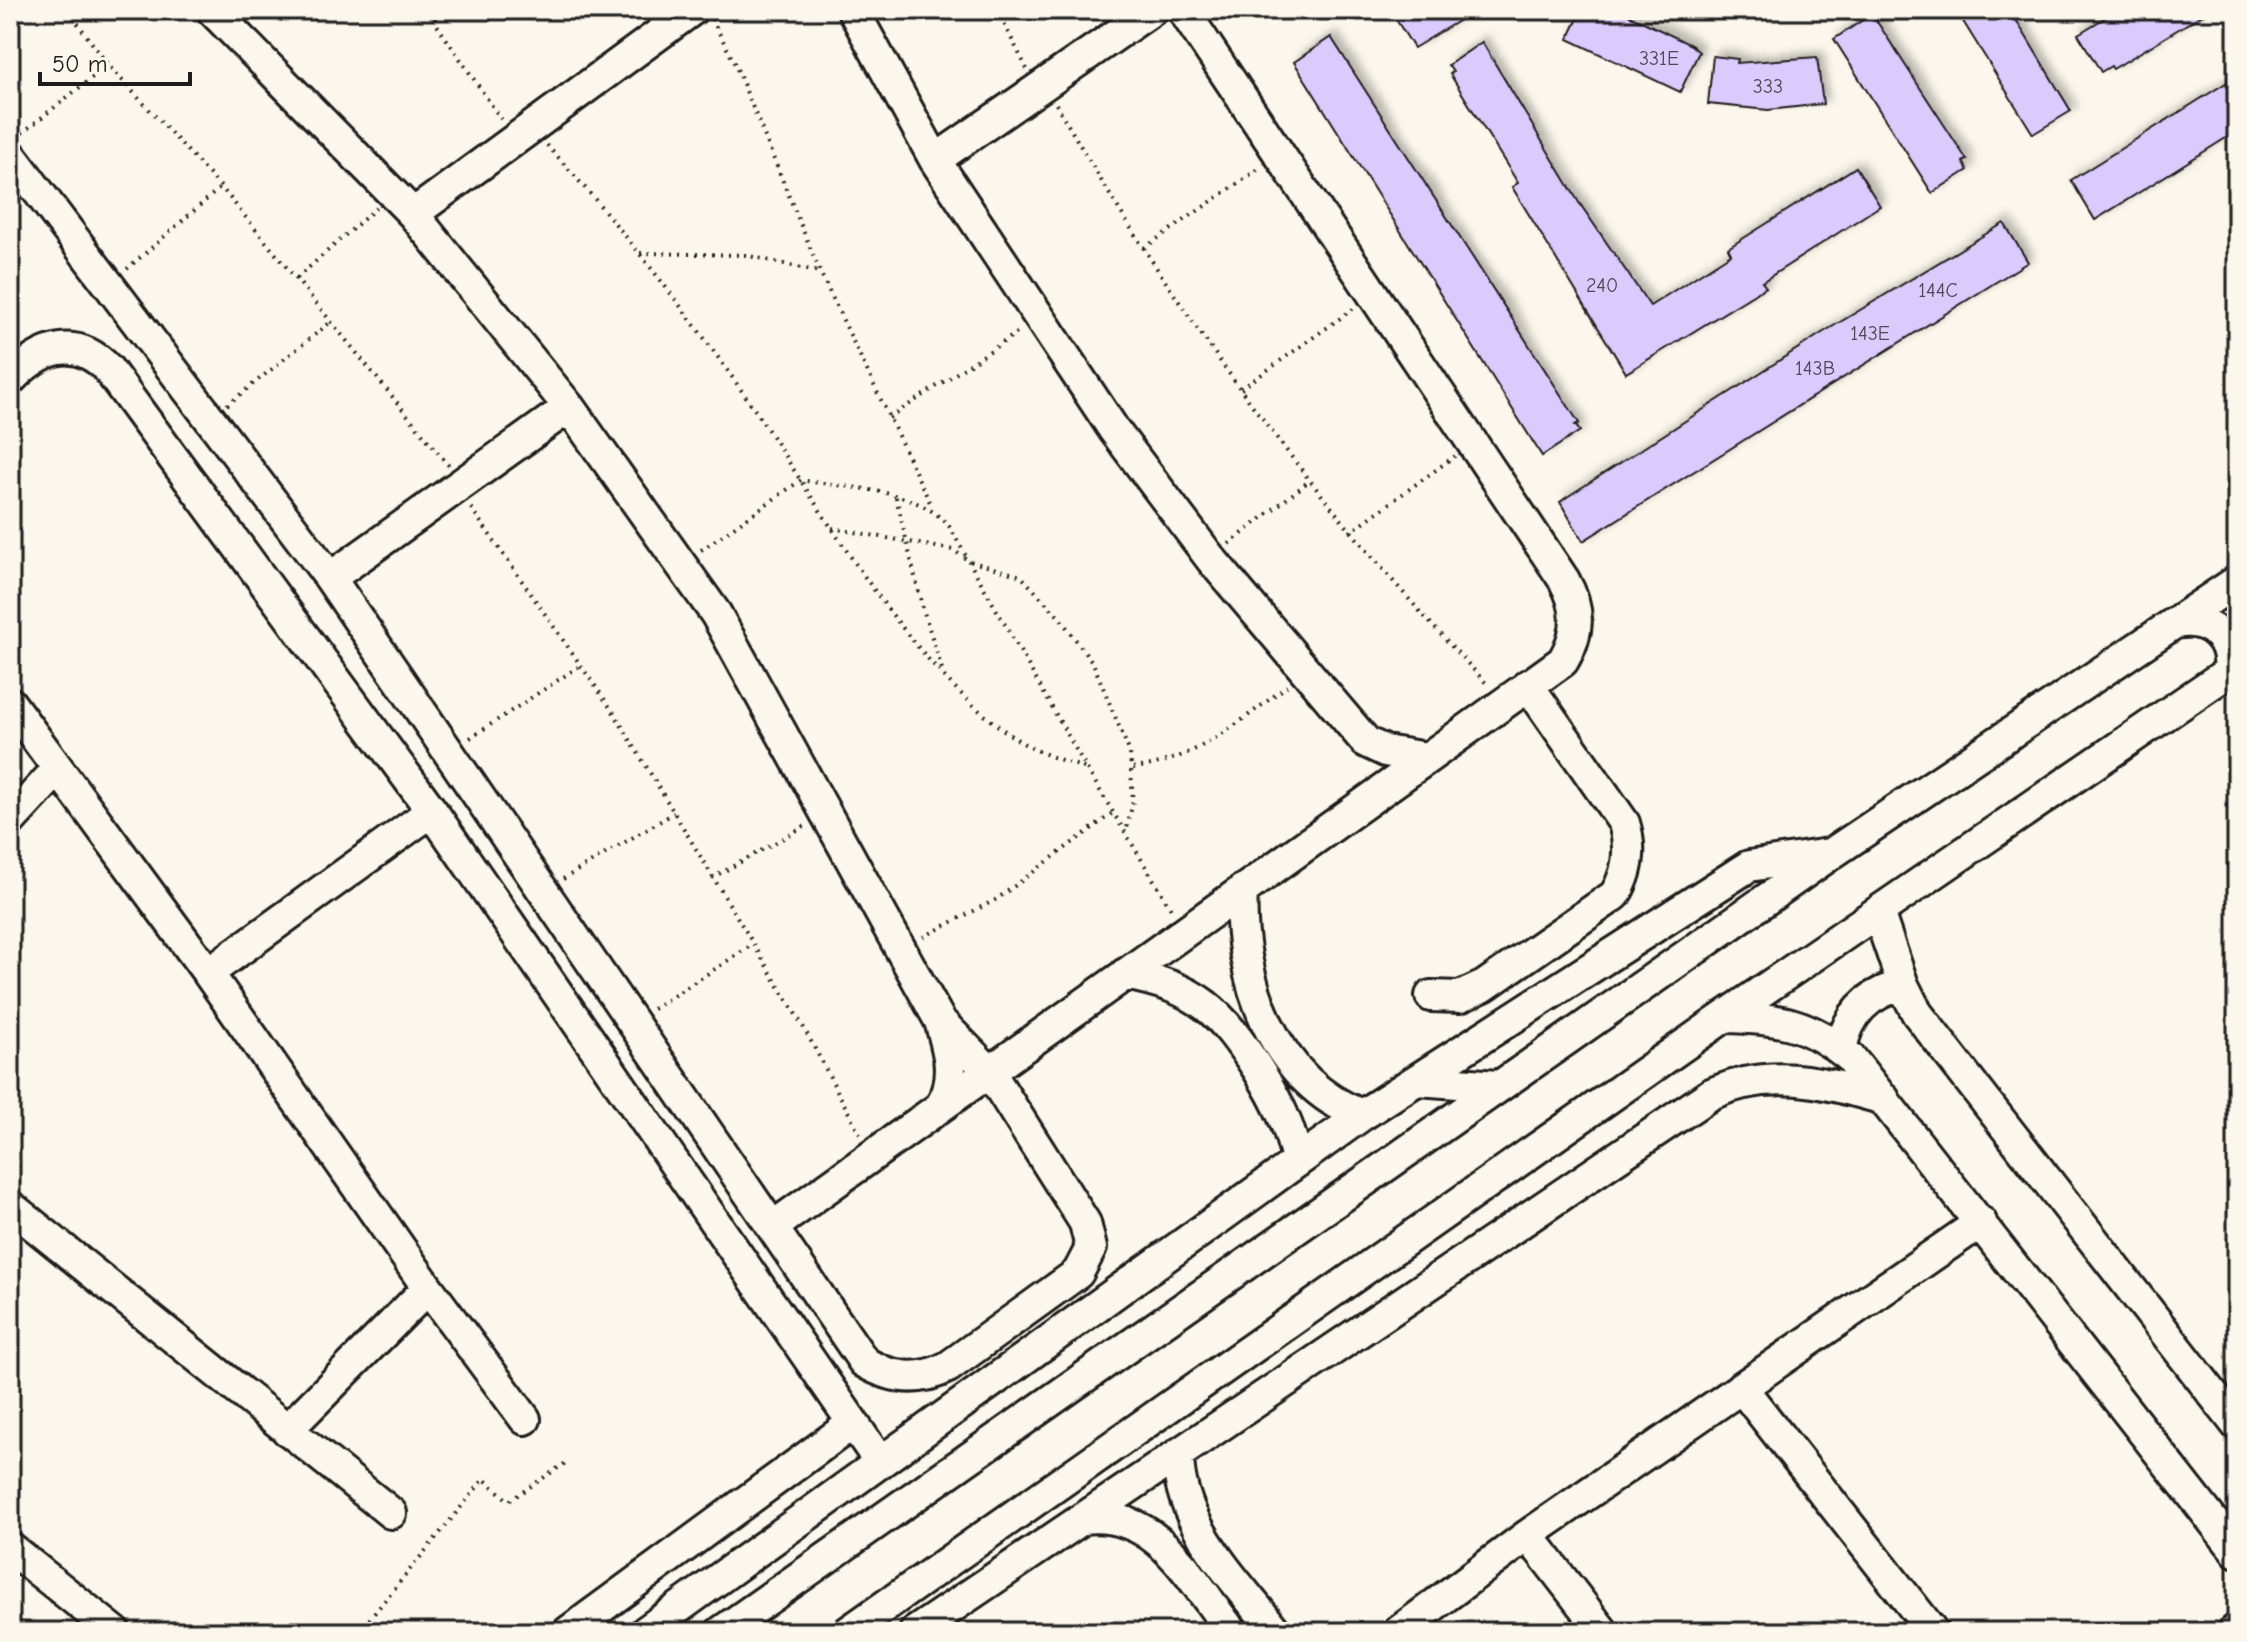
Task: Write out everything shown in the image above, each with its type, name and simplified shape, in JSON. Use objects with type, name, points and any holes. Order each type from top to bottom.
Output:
[{"type":"street","points":[[212,10],[403,204],[569,407],[682,564],[736,648],[940,1021],[951,1061],[951,1084],[942,1104]]},
{"type":"street","points":[[403,204],[523,134],[692,10]]},
{"type":"street","points":[[853,10],[935,160],[1038,319],[1114,430],[1211,559],[1366,742],[1395,754],[1426,758]]},
{"type":"street","points":[[935,160],[1152,10]]},
{"type":"street","points":[[774,1226],[1563,661],[1572,646],[1577,612],[1564,580],[1277,156],[1183,10]]},
{"type":"street","points":[[10,154],[330,578],[864,1362],[888,1374],[916,1377],[948,1367],[1085,1266],[1091,1239],[1085,1223],[989,1071],[940,1021]]},
{"type":"street","points":[[10,380],[41,355],[60,349],[78,348],[93,354],[432,811],[880,1462]]},
{"type":"street","points":[[330,578],[569,407]]},
{"type":"street","points":[[721,1632],[1831,854],[2237,581]]},
{"type":"street","points":[[848,1632],[1724,1017],[2233,669],[2221,635],[2196,621],[2176,623]]},
{"type":"street","points":[[1431,996],[1460,997],[1484,986],[1615,895],[1626,872],[1629,846],[1624,823],[1516,694]]},
{"type":"street","points":[[10,703],[208,973],[428,1288],[525,1419]]},
{"type":"street","points":[[1366,742],[1375,794]]},
{"type":"street","points":[[10,821],[58,769]]},
{"type":"street","points":[[208,973],[432,811]]},
{"type":"street","points":[[645,1632],[1362,1115],[1749,866],[1831,854]]},
{"type":"street","points":[[1242,890],[1240,924],[1255,997],[1274,1035],[1312,1087],[1328,1100],[1362,1115]]},
{"type":"street","points":[[1878,912],[1903,985],[1917,1013],[2237,1425]]},
{"type":"street","points":[[1125,974],[1159,980],[1193,996],[1223,1017],[1280,1107],[1297,1162]]},
{"type":"street","points":[[1841,1049],[1849,1023],[1866,1002],[1903,985]]},
{"type":"street","points":[[1223,1017],[1255,997]]},
{"type":"street","points":[[1724,1017],[1795,1023],[1825,1036],[1841,1049],[1981,1222],[2237,1552]]},
{"type":"street","points":[[915,1632],[1711,1094],[1745,1081],[1781,1076],[1821,1081],[1884,1099]]},
{"type":"street","points":[[1418,1080],[1498,1086]]},
{"type":"street","points":[[1280,1107],[1312,1087]]},
{"type":"street","points":[[10,1206],[391,1513]]},
{"type":"street","points":[[1398,1632],[1528,1535],[1981,1222]]},
{"type":"street","points":[[287,1430],[428,1288]]},
{"type":"street","points":[[1741,1387],[1933,1632]]},
{"type":"street","points":[[568,1632],[853,1423]]},
{"type":"street","points":[[924,1431],[952,1470]]},
{"type":"street","points":[[1178,1454],[1180,1485],[1191,1518],[1276,1632]]},
{"type":"street","points":[[1083,1518],[1118,1517],[1150,1532],[1232,1632]]},
{"type":"street","points":[[1528,1535],[1603,1632]]},
{"type":"street","points":[[10,1548],[115,1632]]},
{"type":"street","points":[[941,1567],[964,1598]]},
{"type":"path","points":[[68,10],[108,65],[221,187],[297,278],[460,485],[581,665],[674,813],[804,1028],[871,1155]]},
{"type":"path","points":[[433,10],[437,25],[523,134],[640,253],[718,357],[832,528],[945,676],[977,708],[1017,739],[1039,752],[1087,769]]},
{"type":"path","points":[[707,10],[735,64],[820,272],[933,509],[949,526],[1087,769],[1185,931]]},
{"type":"path","points":[[997,10],[1144,248],[1309,481],[1430,625],[1516,694]]},
{"type":"path","points":[[10,143],[108,65]]},
{"type":"path","points":[[1144,248],[1277,156]]},
{"type":"path","points":[[109,285],[221,187]]},
{"type":"path","points":[[297,278],[403,204]]},
{"type":"path","points":[[640,253],[745,255],[820,272]]},
{"type":"path","points":[[1241,389],[1371,296]]},
{"type":"path","points":[[889,418],[1038,319]]},
{"type":"path","points":[[210,419],[332,321]]},
{"type":"path","points":[[1350,532],[1472,443]]},
{"type":"path","points":[[682,564],[801,480],[914,500],[933,509]]},
{"type":"path","points":[[1211,559],[1309,481]]},
{"type":"path","points":[[896,497],[922,606],[945,676]]},
{"type":"path","points":[[832,528],[953,550],[969,561],[1021,576],[1059,617],[1093,663],[1126,738],[1133,768],[1133,801],[1126,833]]},
{"type":"path","points":[[449,752],[581,665]]},
{"type":"path","points":[[1133,768],[1158,765],[1209,744],[1306,671]]},
{"type":"path","points":[[900,949],[997,899],[1114,812]]},
{"type":"path","points":[[544,890],[674,813]]},
{"type":"path","points":[[712,878],[827,814]]},
{"type":"path","points":[[634,1021],[752,945]]},
{"type":"path","points":[[359,1632],[484,1479],[509,1501],[567,1462]]},
{"type":"building","points":[[1390,10],[1476,10],[1414,48]]},
{"type":"building","points":[[1582,10],[1619,10],[1691,45],[1699,52],[1680,92],[1568,39]]},
{"type":"building","points":[[1956,10],[2010,10],[2071,111],[2033,134]]},
{"type":"building","points":[[2118,10],[2210,10],[2113,69],[2111,66],[2101,72],[2078,34]]},
{"type":"building","points":[[1872,14],[1967,160],[1963,162],[1968,170],[1932,193],[1834,39]]},
{"type":"building","points":[[1331,37],[1579,423],[1575,425],[1580,431],[1542,456],[1294,62]]},
{"type":"building","points":[[1482,42],[1578,201],[1650,306],[1731,254],[1728,248],[1856,167],[1880,206],[1762,282],[1766,287],[1626,373],[1512,187],[1518,183],[1450,74],[1453,72],[1448,65]]},
{"type":"building","points":[[1713,56],[1738,59],[1737,63],[1817,57],[1823,104],[1768,110],[1708,104]]},
{"type":"building","points":[[2237,76],[2237,131],[2095,220],[2071,180]]},
{"type":"building","points":[[2004,223],[2028,262],[1583,541],[1560,502],[1822,333]]}]
